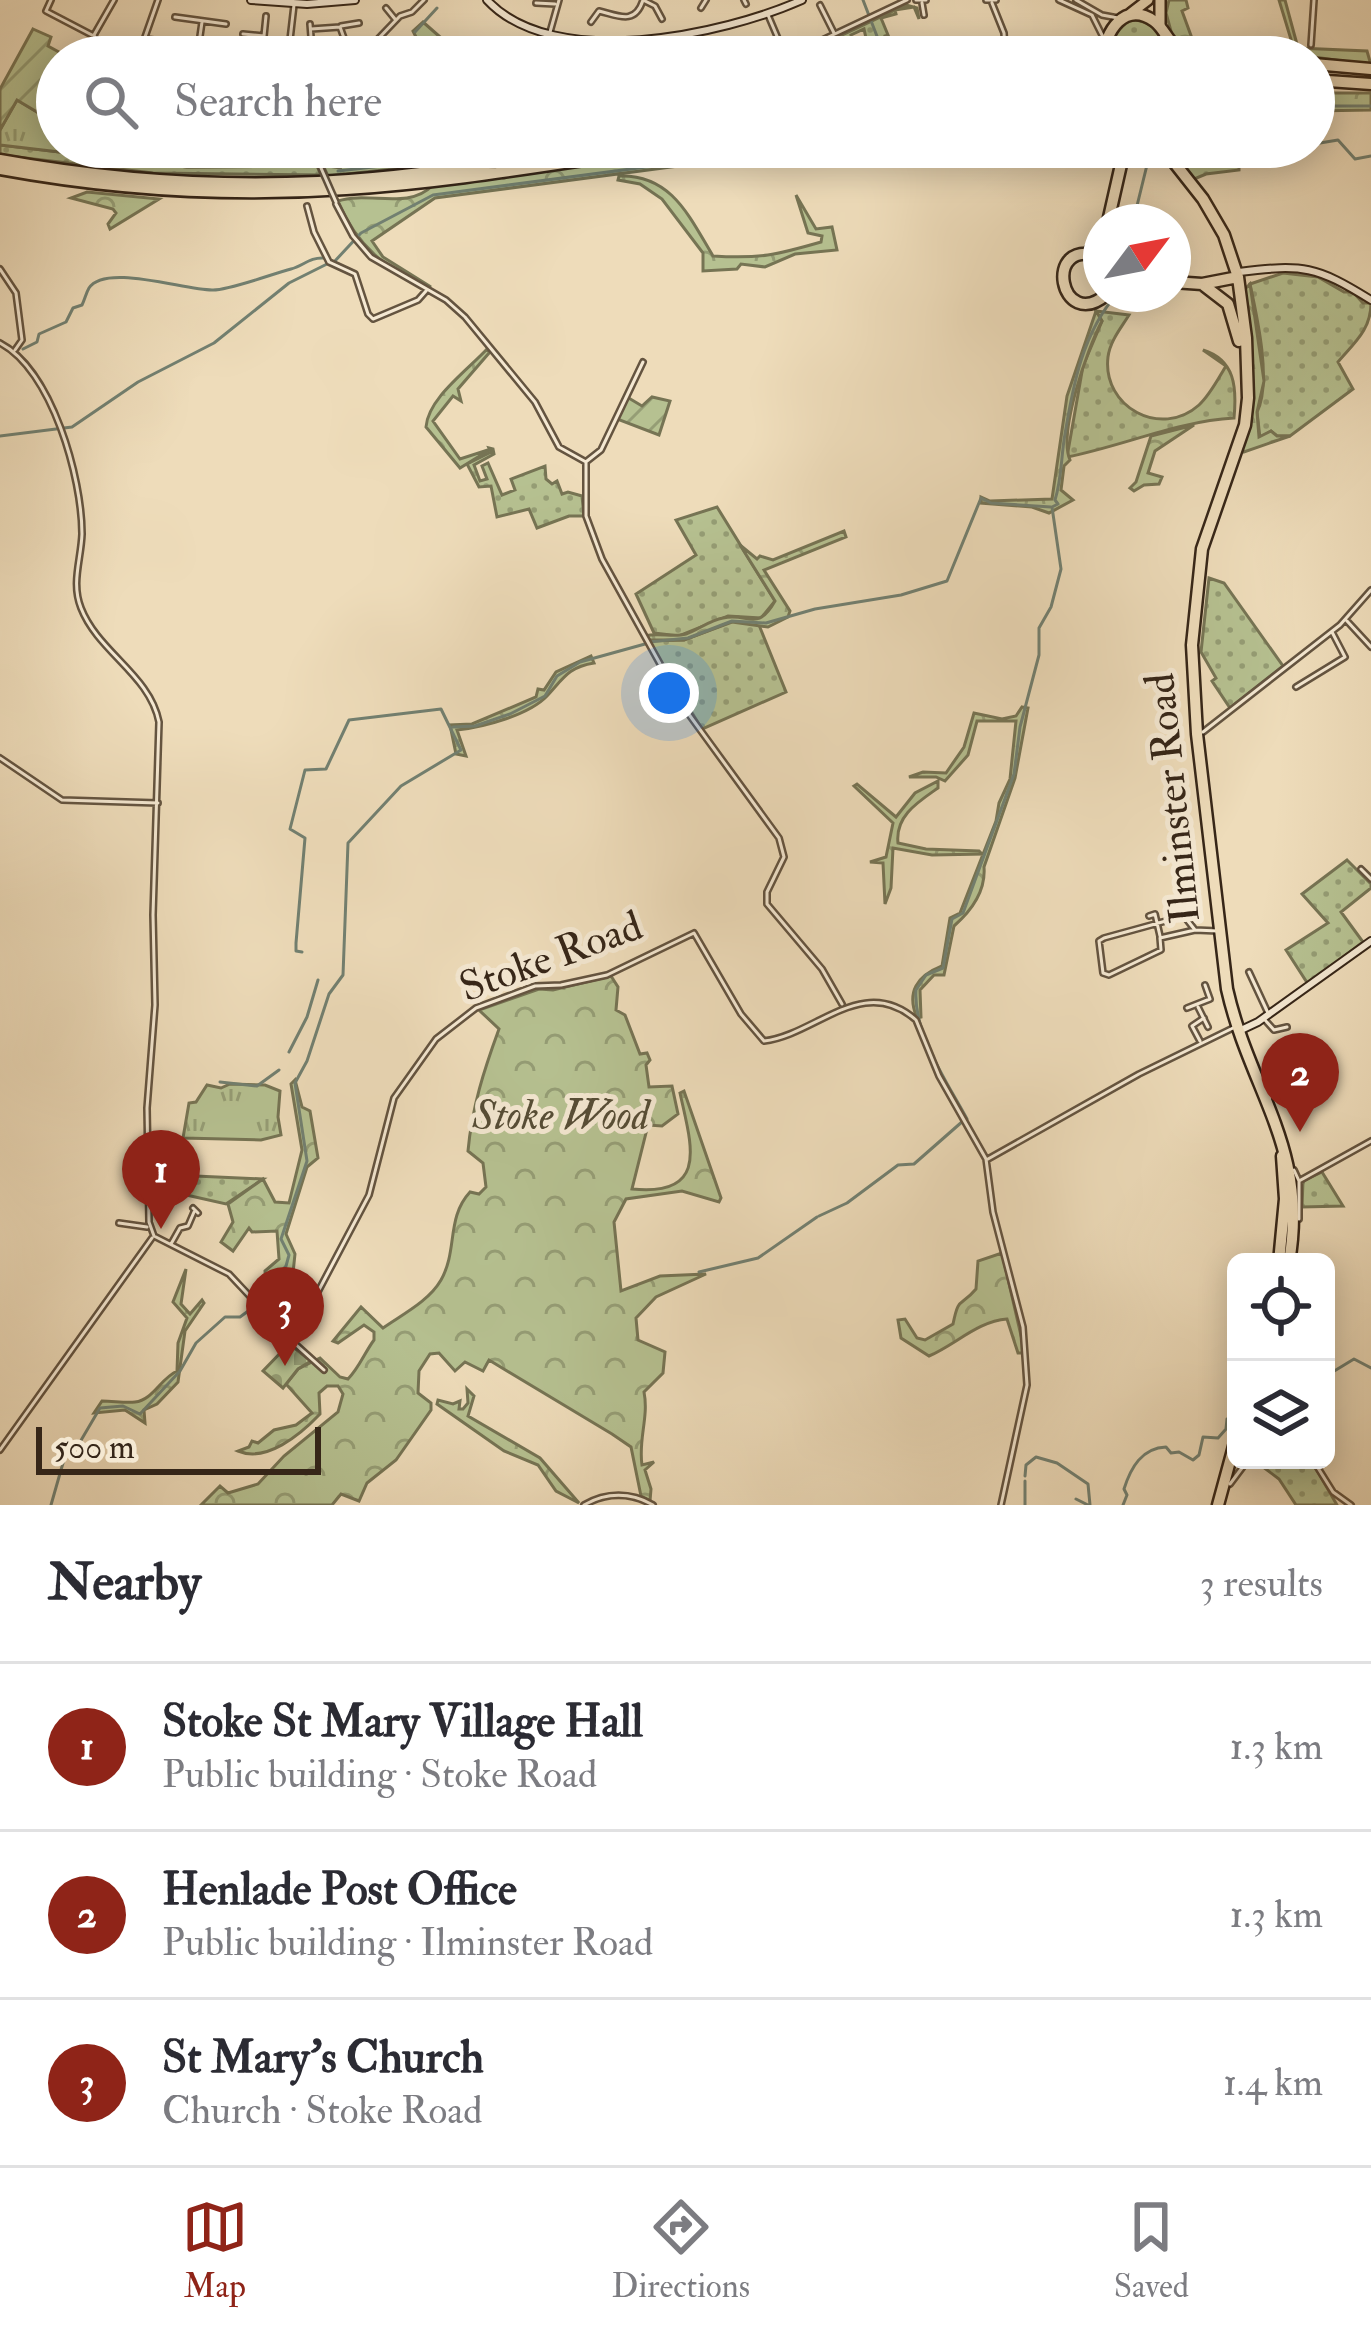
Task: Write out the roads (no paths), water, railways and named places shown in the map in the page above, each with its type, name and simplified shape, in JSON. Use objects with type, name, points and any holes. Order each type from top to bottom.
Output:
[{"type":"highway","points":[[1112,36],[1124,17],[1145,16],[1168,36]]},
{"type":"highway","points":[[1162,30],[1164,36]]},
{"type":"highway","points":[[1335,77],[1371,79]]},
{"type":"highway","points":[[1335,77],[1371,79]]},
{"type":"highway","points":[[0,165],[155,180],[282,183],[456,168]]},
{"type":"highway","points":[[0,165],[155,189],[323,190],[522,168]]},
{"type":"highway","points":[[1116,204],[1123,168]]},
{"type":"highway","name":"Ilminster Road","points":[[1178,168],[1217,220],[1238,275],[1249,398],[1237,452],[1199,566],[1192,663],[1227,989],[1289,1163],[1289,1253]]},
{"type":"highway","points":[[1083,256],[1074,257],[1064,269],[1067,293],[1083,303]]},
{"type":"highway","points":[[1191,280],[1238,275]]},
{"type":"highway","points":[[1191,283],[1238,275]]},
{"type":"highway","name":"Ilminster Road","points":[[1202,284],[1225,299],[1237,324],[1243,397],[1237,452]]},
{"type":"highway","name":"Ilminster Road","points":[[1280,1135],[1290,1217],[1280,1253]]},
{"type":"highway","points":[[1221,1505],[1229,1469]]},
{"type":"highway","points":[[1221,1505],[1235,1469]]},
{"type":"main road","points":[[1124,17],[1148,0]]},
{"type":"main road","points":[[1160,0],[1162,30]]},
{"type":"street","points":[[46,11],[51,0]]},
{"type":"street","points":[[38,8],[83,34],[94,35],[114,0]]},
{"type":"street","points":[[146,36],[158,0]]},
{"type":"street","points":[[251,0],[295,4],[355,0]]},
{"type":"street","points":[[488,0],[511,21],[565,36]]},
{"type":"street","points":[[591,17],[604,11],[617,19],[627,18],[643,0],[662,16]]},
{"type":"street","points":[[701,8],[706,0]]},
{"type":"street","points":[[669,36],[767,14],[802,0]]},
{"type":"street","points":[[820,5],[835,35],[907,0]]},
{"type":"street","points":[[1062,0],[1092,15],[1100,36]]},
{"type":"street","points":[[1076,0],[1102,15],[1124,17]]},
{"type":"street","points":[[1312,36],[1314,0]]},
{"type":"street","points":[[381,36],[427,1]]},
{"type":"street","points":[[921,1],[924,15]]},
{"type":"street","points":[[991,1],[1004,36]]},
{"type":"street","points":[[538,5],[558,2],[549,34]]},
{"type":"street","points":[[291,36],[295,4]]},
{"type":"street","points":[[386,8],[396,20]]},
{"type":"street","points":[[767,14],[777,36]]},
{"type":"street","points":[[264,36],[266,16]]},
{"type":"street","points":[[175,17],[226,24]]},
{"type":"street","points":[[200,36],[202,21]]},
{"type":"street","points":[[311,36],[310,27],[340,27],[355,21]]},
{"type":"street","points":[[340,27],[343,36]]},
{"type":"street","points":[[321,168],[362,248],[380,265],[446,300],[465,317],[535,402],[559,447],[586,462]]},
{"type":"street","points":[[307,206],[324,255],[355,274],[373,319],[418,300],[427,290]]},
{"type":"street","points":[[1238,275],[1292,266],[1318,270],[1371,300]]},
{"type":"street","points":[[0,269],[18,299],[22,340],[14,352]]},
{"type":"street","points":[[0,343],[34,376],[61,429],[81,518],[76,595],[95,634],[156,707],[160,732],[153,915],[155,1005],[148,1090],[150,1228],[171,1246],[229,1274],[324,1370]]},
{"type":"street","points":[[643,362],[601,450],[586,462],[584,507],[593,542],[686,710],[778,838],[784,857],[767,892],[767,904],[822,969],[843,1006]]},
{"type":"street","points":[[1197,734],[1332,632],[1371,590]]},
{"type":"street","points":[[1346,620],[1371,647]]},
{"type":"street","points":[[1296,686],[1345,657],[1332,632]]},
{"type":"street","points":[[0,758],[62,800],[158,802]]},
{"type":"street","points":[[1361,869],[1371,879]]},
{"type":"street","points":[[1148,916],[1163,911]]},
{"type":"street","points":[[1155,914],[1158,924],[1161,950],[1108,975],[1102,973],[1101,940],[1158,924],[1184,916],[1195,930]]},
{"type":"street","points":[[1160,938],[1195,930],[1220,931]]},
{"type":"street","name":"Stoke Road","points":[[292,1341],[369,1195],[399,1088],[436,1039],[467,1013],[528,988],[607,975],[694,933],[741,1015],[764,1041],[843,1006],[881,1003],[914,1017],[986,1159]]},
{"type":"street","points":[[1001,1505],[1028,1366],[1020,1312],[992,1212],[986,1159],[1201,1043],[1267,1016],[1371,941]]},
{"type":"street","points":[[1249,972],[1272,1032],[1286,1028]]},
{"type":"street","points":[[1187,1008],[1210,997],[1205,986]]},
{"type":"street","points":[[1197,1004],[1208,1027]]},
{"type":"street","points":[[1201,1043],[1192,1026],[1204,1018]]},
{"type":"street","points":[[1268,1099],[1289,1082],[1286,1070]]},
{"type":"street","points":[[1299,1181],[1371,1141]]},
{"type":"street","points":[[1289,1163],[1299,1181],[1299,1219],[1290,1217]]},
{"type":"street","points":[[171,1246],[195,1211]]},
{"type":"street","points":[[119,1223],[150,1228]]},
{"type":"street","points":[[0,1450],[154,1236]]},
{"type":"street","points":[[1231,1484],[1242,1469]]},
{"type":"street","points":[[1319,1469],[1333,1492],[1351,1505]]},
{"type":"street","points":[[584,1505],[598,1497],[622,1495],[653,1505]]},
{"type":"waterway","points":[[863,0],[877,36]]},
{"type":"waterway","points":[[415,32],[437,8]]},
{"type":"waterway","points":[[1335,106],[1371,106]]},
{"type":"waterway","points":[[1335,140],[1355,159],[1371,156]]},
{"type":"waterway","points":[[338,171],[364,168]]},
{"type":"waterway","points":[[334,262],[361,233],[433,195],[638,168]]},
{"type":"waterway","points":[[1137,204],[1146,168]]},
{"type":"waterway","points":[[23,349],[37,342],[39,334],[66,322],[98,281],[128,278],[219,290],[324,258]]},
{"type":"waterway","points":[[0,436],[72,427],[138,382],[214,343],[289,283],[327,264]]},
{"type":"waterway","points":[[967,1119],[926,1040],[916,990],[926,975],[943,968],[952,919],[963,913],[1014,774],[1020,727],[1039,655],[1039,628],[1051,607],[1061,569],[1052,507],[1058,504],[1072,397],[1081,360],[1103,312]]},
{"type":"waterway","points":[[649,642],[688,638],[732,621],[766,623],[947,581],[981,498],[991,503],[1051,507]]},
{"type":"waterway","points":[[453,727],[475,726],[510,714],[545,696],[557,676],[580,662],[645,644]]},
{"type":"waterway","points":[[256,1301],[286,1266],[289,1255],[281,1239],[307,1161],[295,1083],[329,994],[343,975],[348,843],[401,786],[461,750],[441,709],[349,720],[326,769],[305,770],[290,829],[305,838],[296,943],[296,951],[302,952]]},
{"type":"waterway","points":[[289,1052],[307,1017],[318,980]]},
{"type":"waterway","points":[[220,1082],[257,1086],[279,1070]]},
{"type":"waterway","points":[[819,1216],[847,1203],[898,1165],[914,1164],[963,1121]]},
{"type":"waterway","points":[[699,1272],[758,1258],[817,1217]]},
{"type":"waterway","points":[[51,1505],[67,1449],[80,1442],[100,1408],[123,1406],[140,1414],[180,1371],[196,1343],[225,1317],[240,1317],[255,1306]]},
{"type":"waterway","points":[[1335,1371],[1354,1359],[1371,1368]]},
{"type":"waterway","points":[[1123,1505],[1127,1481],[1144,1455],[1166,1447],[1193,1460],[1203,1437],[1218,1438],[1227,1419]]},
{"type":"waterway","points":[[1025,1476],[1026,1465],[1036,1457],[1057,1463],[1088,1484],[1090,1505]]},
{"type":"waterway","points":[[1025,1481],[1025,1505]]},
{"type":"waterway","points":[[1076,1499],[1088,1505]]},
{"type":"place","name":"Henlade Post Office","points":[[1300,1132]]},
{"type":"place","name":"Stoke St Mary Village Hall","points":[[161,1229]]},
{"type":"place","name":"St Mary's Church","points":[[285,1366]]},
{"type":"park label","name":"Stoke Wood","points":[[561,1116]]}]
